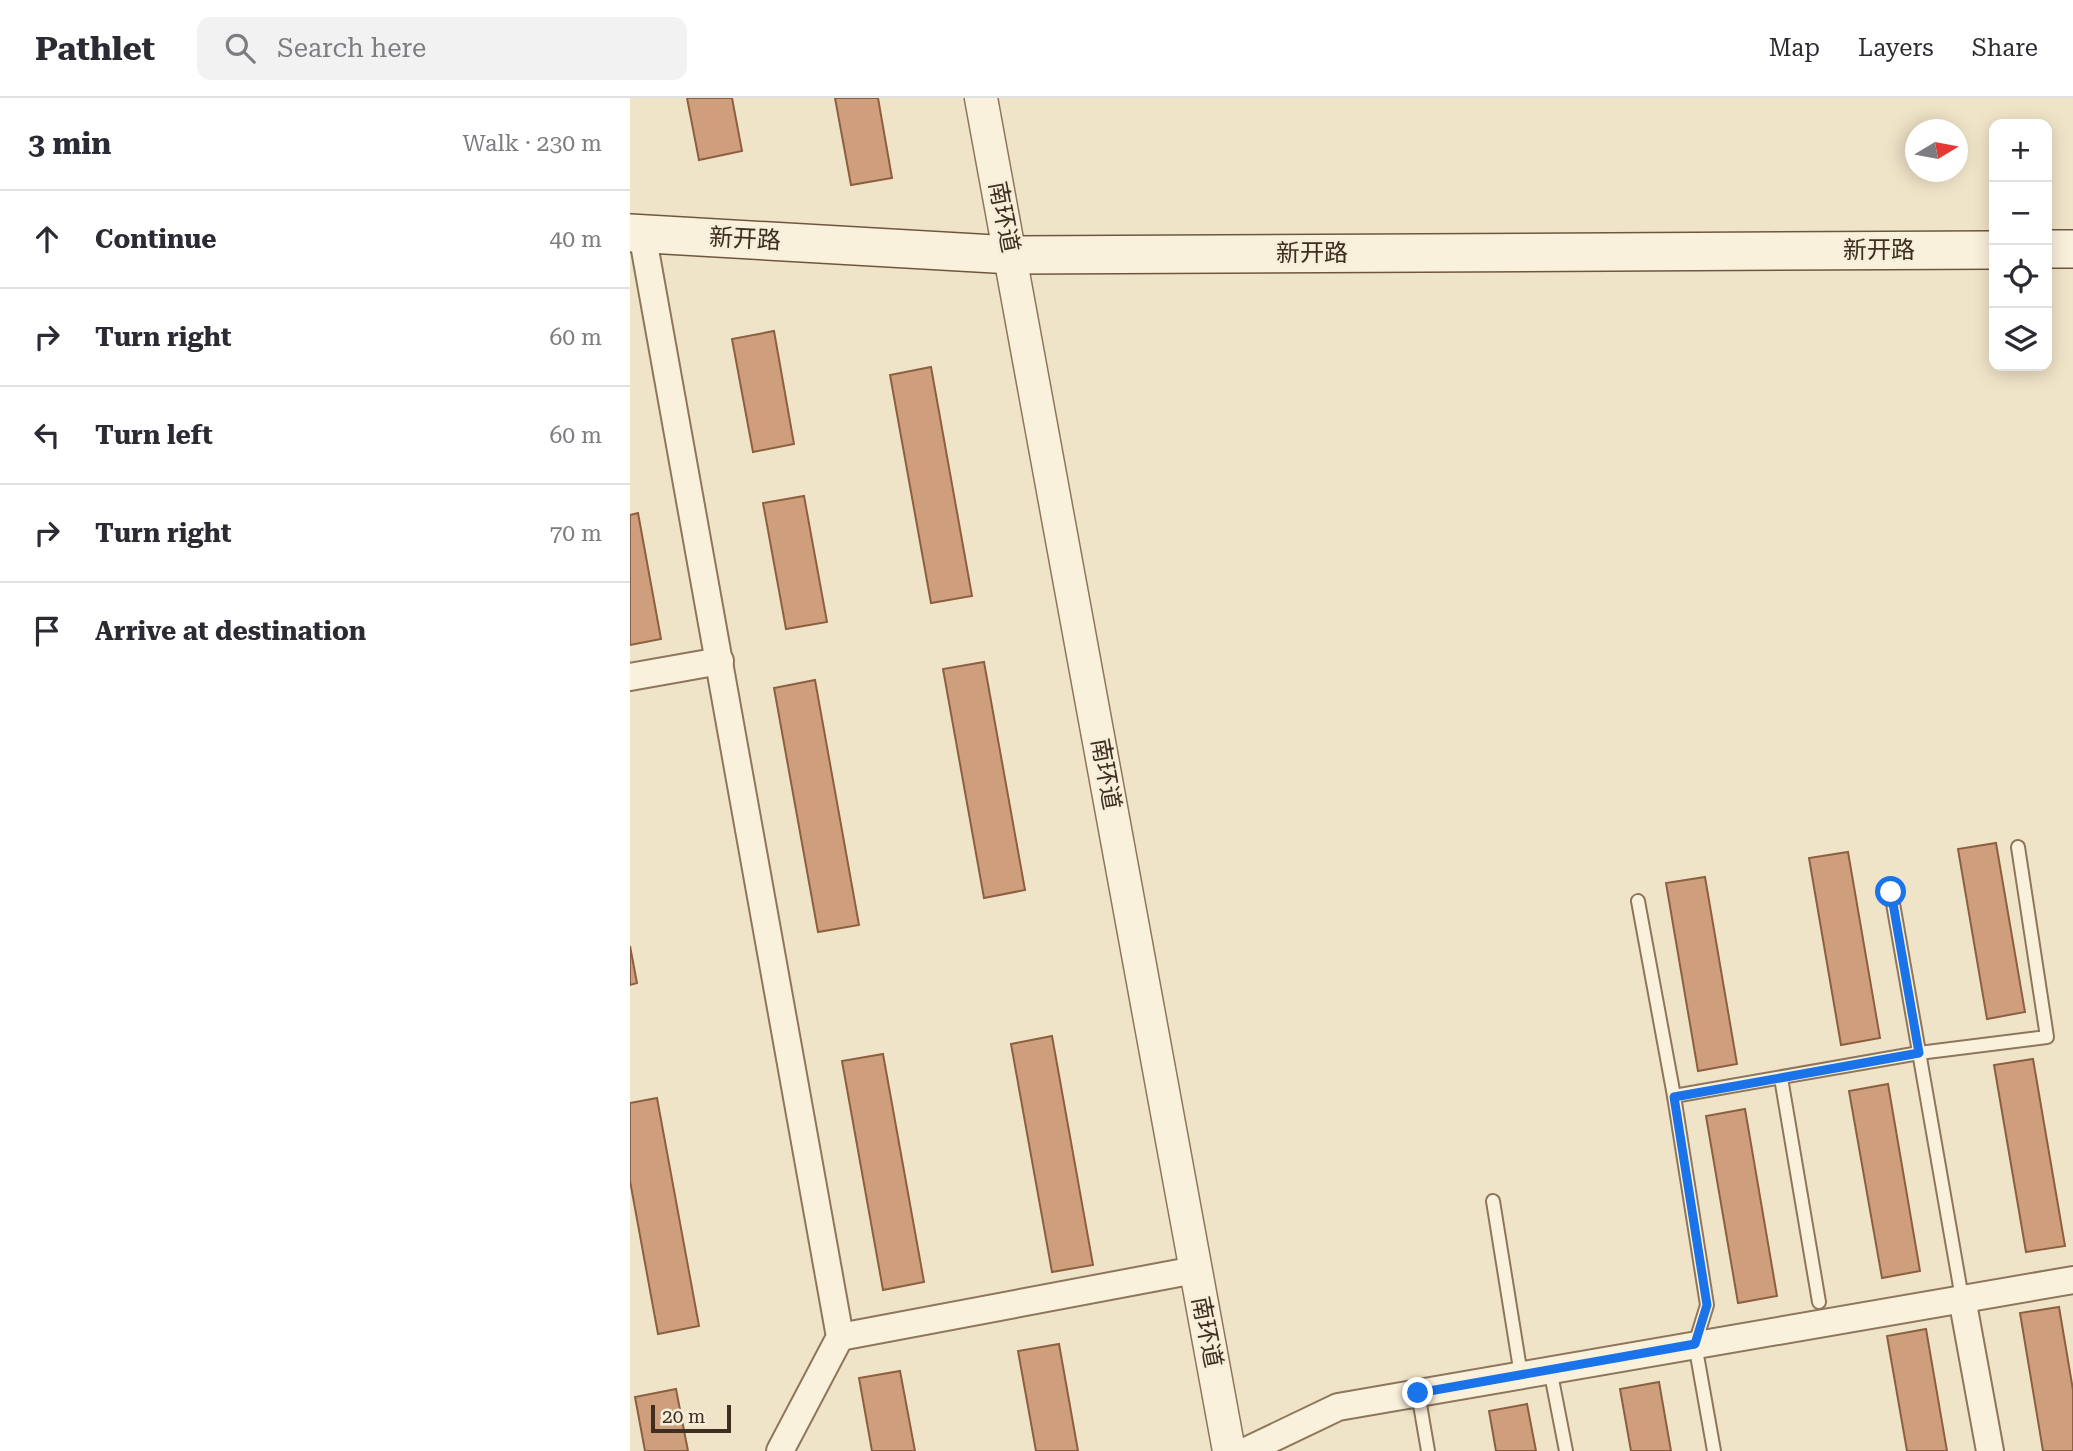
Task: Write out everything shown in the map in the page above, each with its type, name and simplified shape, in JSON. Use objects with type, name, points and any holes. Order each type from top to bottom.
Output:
[{"type":"main road","name":"新开路","points":[[636,233],[1012,255],[1989,250]]},
{"type":"main road","points":[[2052,249],[2073,249]]},
{"type":"street","name":"南环道","points":[[981,98],[1012,255],[1229,1451]]},
{"type":"street","points":[[636,233],[720,661],[840,1337],[780,1451]]},
{"type":"street","points":[[630,677],[720,661]]},
{"type":"street","points":[[840,1337],[1195,1270]]},
{"type":"street","points":[[1246,1451],[1338,1407],[2073,1280]]},
{"type":"street","points":[[1962,1298],[1990,1451]]},
{"type":"lane","points":[[1674,1097],[1919,1053],[2047,1037],[2018,847]]},
{"type":"lane","points":[[1891,892],[1962,1298]]},
{"type":"lane","points":[[1639,901],[1707,1305],[1695,1344],[1714,1451]]},
{"type":"lane","points":[[1781,1078],[1819,1302]]},
{"type":"lane","points":[[1493,1201],[1521,1375]]},
{"type":"lane","points":[[1550,1370],[1566,1451]]},
{"type":"lane","points":[[1418,1393],[1428,1451]]},
{"type":"building","points":[[687,98],[732,98],[742,151],[699,160]]},
{"type":"building","points":[[835,98],[878,98],[892,178],[851,185]]},
{"type":"building","points":[[774,331],[794,444],[753,452],[732,339]]},
{"type":"building","points":[[931,367],[972,596],[931,603],[890,375]]},
{"type":"building","points":[[804,496],[827,622],[786,629],[763,503]]},
{"type":"building","points":[[638,513],[661,639],[630,645],[630,515]]},
{"type":"building","points":[[984,662],[1025,890],[984,898],[943,669]]},
{"type":"building","points":[[815,680],[859,925],[818,932],[774,688]]},
{"type":"building","points":[[1996,843],[2025,1012],[1987,1019],[1958,849]]},
{"type":"building","points":[[1848,852],[1880,1038],[1841,1045],[1809,858]]},
{"type":"building","points":[[1705,877],[1737,1064],[1698,1071],[1666,883]]},
{"type":"building","points":[[630,946],[637,983],[630,985]]},
{"type":"building","points":[[1052,1036],[1093,1265],[1052,1272],[1011,1044]]},
{"type":"building","points":[[883,1054],[924,1282],[883,1290],[842,1061]]},
{"type":"building","points":[[2033,1059],[2065,1246],[2026,1252],[1994,1065]]},
{"type":"building","points":[[1888,1084],[1920,1271],[1882,1278],[1849,1091]]},
{"type":"building","points":[[657,1098],[699,1326],[658,1334],[630,1181],[630,1103]]},
{"type":"building","points":[[1745,1109],[1777,1296],[1738,1303],[1706,1116]]},
{"type":"building","points":[[2059,1307],[2073,1390],[2073,1451],[2043,1451],[2020,1313]]},
{"type":"building","points":[[1926,1329],[1947,1451],[1907,1451],[1887,1336]]},
{"type":"building","points":[[1059,1344],[1078,1451],[1036,1451],[1018,1351]]},
{"type":"building","points":[[900,1371],[915,1451],[872,1451],[859,1378]]},
{"type":"building","points":[[1659,1382],[1671,1451],[1631,1451],[1620,1389]]},
{"type":"building","points":[[676,1389],[688,1451],[645,1451],[635,1397]]},
{"type":"building","points":[[1527,1404],[1536,1451],[1496,1451],[1489,1411]]},
{"type":"route","points":[[1418,1393],[1695,1344],[1707,1305],[1674,1097],[1919,1053],[1891,892]]}]
